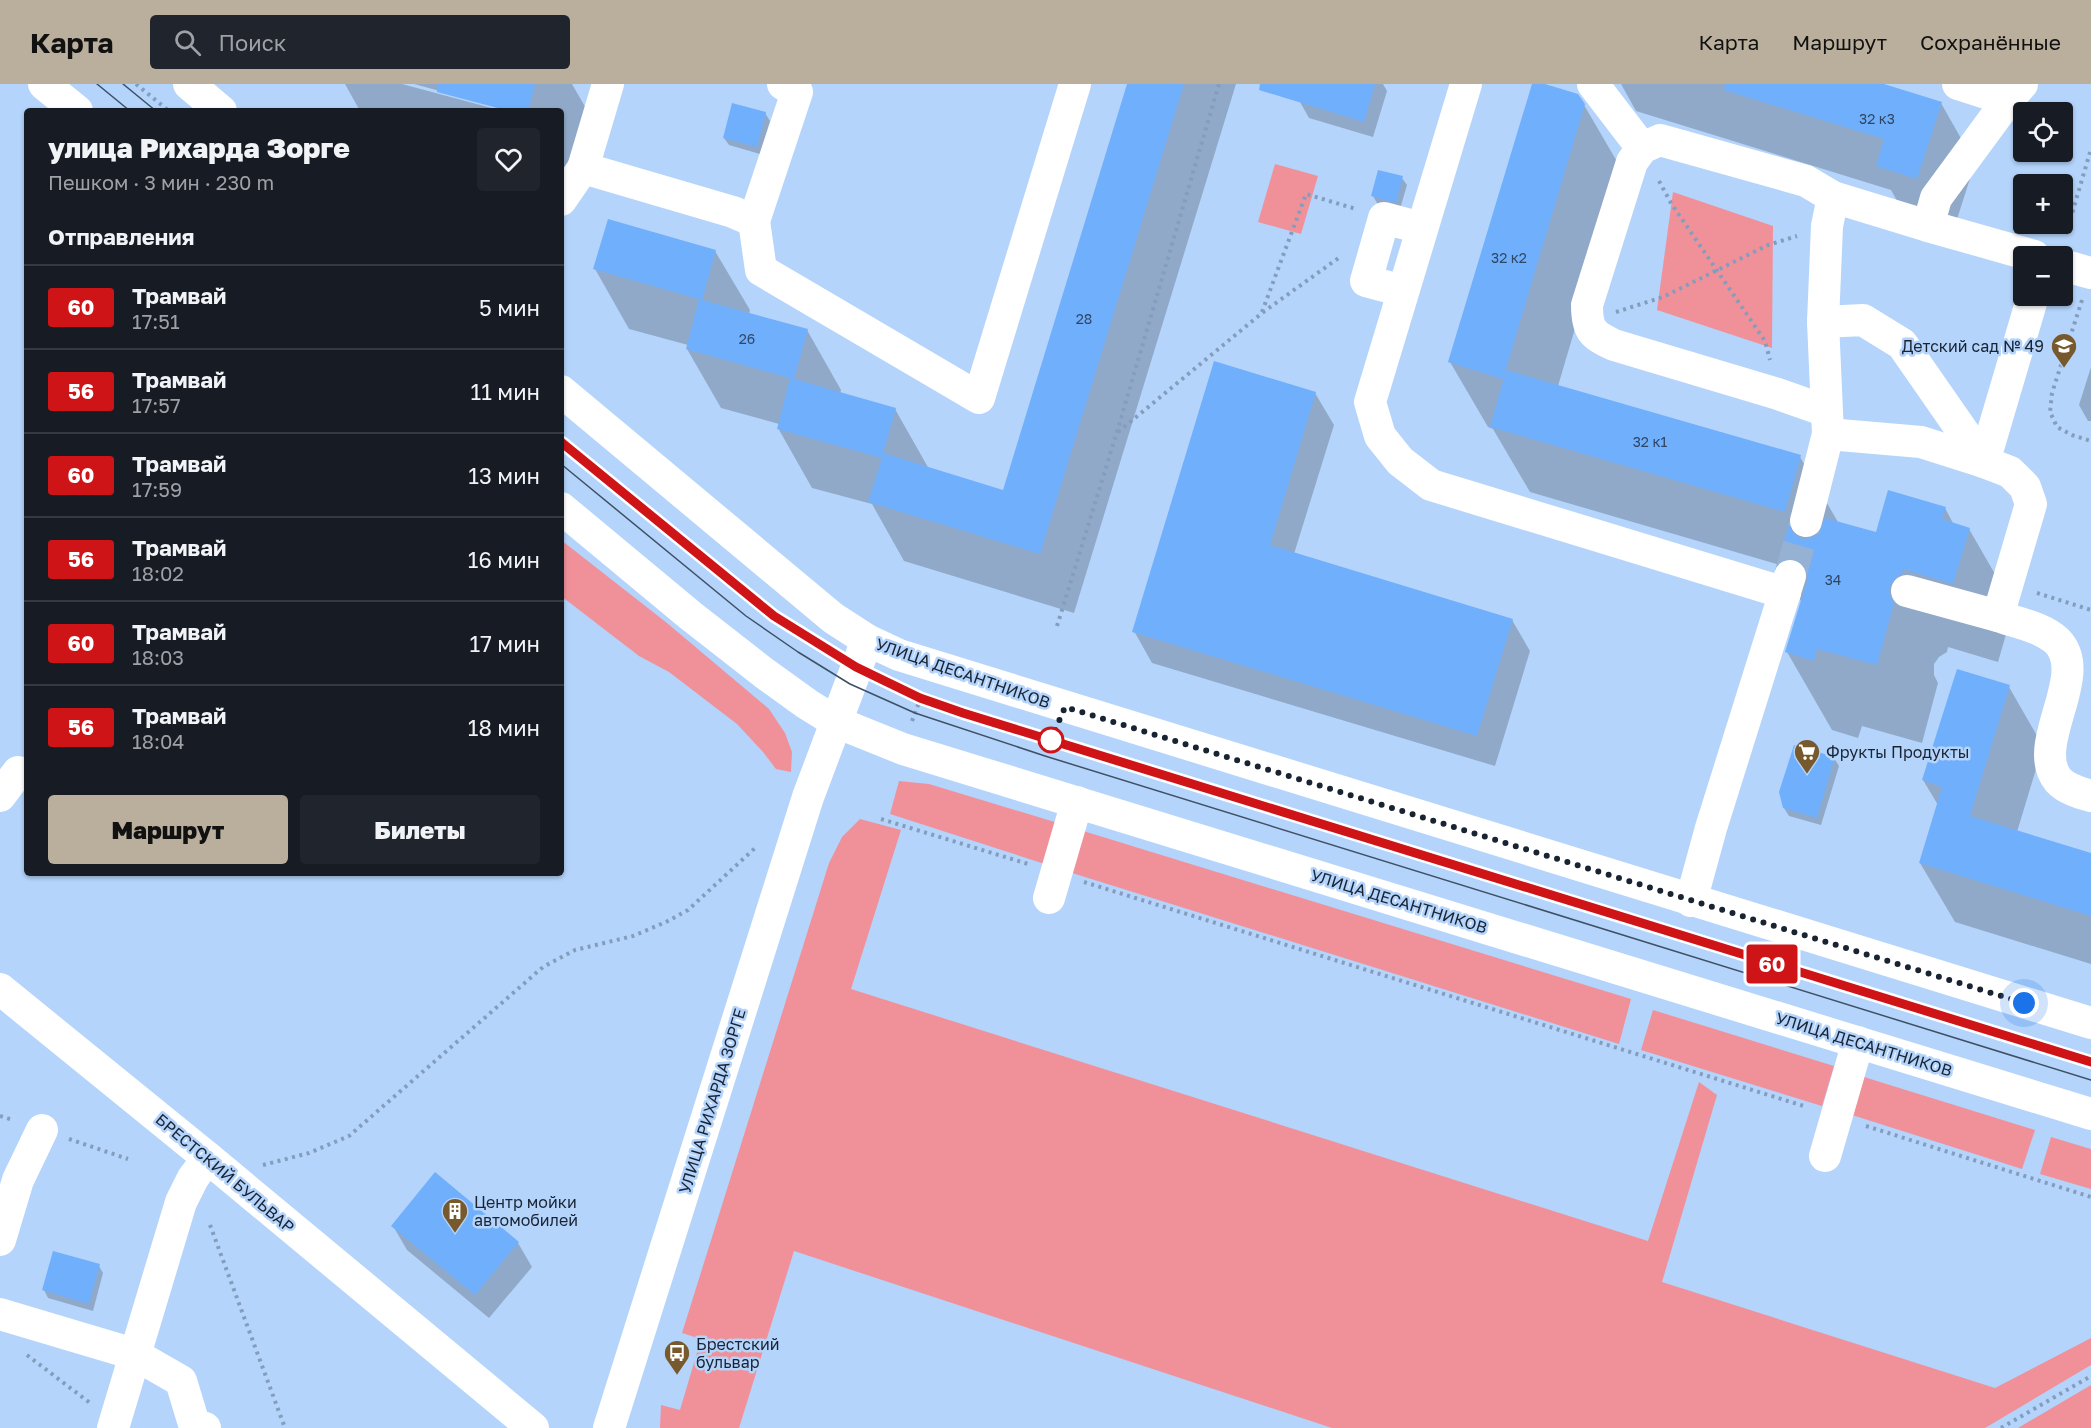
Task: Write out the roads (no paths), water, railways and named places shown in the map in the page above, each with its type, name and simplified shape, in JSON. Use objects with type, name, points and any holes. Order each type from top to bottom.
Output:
[{"type":"street","points":[[44,84],[73,108]]},
{"type":"street","points":[[189,84],[217,108]]},
{"type":"street","points":[[564,196],[583,168],[608,84]]},
{"type":"street","points":[[783,84],[797,92],[754,221],[761,270],[980,398],[1075,84]]},
{"type":"street","points":[[1464,84],[1370,402],[1380,436],[1400,461],[1431,485],[1787,585],[1711,828],[1691,901]]},
{"type":"street","points":[[1593,84],[1642,148]]},
{"type":"street","points":[[1928,226],[1936,198],[2015,92],[1958,84]]},
{"type":"street","points":[[1806,521],[1827,423],[1823,322],[1830,212],[1806,181],[1660,140],[1642,148],[1632,162],[1587,305],[1587,322],[1597,337],[1614,345],[1778,394],[1827,423],[1921,442],[2010,472],[2025,486],[2031,504],[1998,616]]},
{"type":"street","points":[[583,168],[733,212],[754,221]]},
{"type":"street","points":[[1830,212],[1928,226],[2013,250]]},
{"type":"street","points":[[1403,291],[1366,281],[1383,218],[1421,228]]},
{"type":"street","points":[[2073,258],[2091,273]]},
{"type":"street","points":[[1984,462],[2030,306]]},
{"type":"street","points":[[1823,322],[1863,320],[1902,344],[1984,462]]},
{"type":"street","name":"УЛИЦА ДЕСАНТНИКОВ","points":[[564,394],[833,618],[867,640],[899,655],[2091,1023]]},
{"type":"street","name":"УЛИЦА ДЕСАНТНИКОВ","points":[[564,510],[764,673],[836,722],[903,749],[2091,1114]]},
{"type":"street","points":[[1907,591],[1998,616],[2042,632],[2058,641],[2069,659],[2069,680],[2050,766],[2059,781],[2074,791],[2091,796]]},
{"type":"street","name":"УЛИЦА РИХАРДА ЗОРГЕ","points":[[609,1428],[808,797],[867,640]]},
{"type":"street","points":[[1049,897],[1077,802]]},
{"type":"street","name":"БРЕСТСКИЙ БУЛЬВАР","points":[[0,989],[533,1428]]},
{"type":"street","points":[[1825,1156],[1858,1042]]},
{"type":"street","points":[[0,1240],[18,1179],[42,1130]]},
{"type":"street","points":[[104,1417],[134,1354],[181,1202],[193,1178],[208,1158]]},
{"type":"street","points":[[0,1314],[134,1354],[181,1381],[194,1424],[205,1428]]},
{"type":"tunnel","points":[[1790,576],[1806,521]]},
{"type":"tram line","points":[[97,84],[126,108]]},
{"type":"tram line","points":[[123,84],[152,108]]},
{"type":"tram line","name":"60","points":[[564,444],[774,616],[838,657],[920,698],[2091,1062]]},
{"type":"tram line","points":[[564,445],[692,552],[795,631],[865,672],[913,694],[963,713],[2091,1062]]},
{"type":"tram line","points":[[564,466],[746,616],[850,684],[915,713],[1045,756],[2091,1080]]},
{"type":"place","name":"Детский сад № 49","points":[[2064,369]]},
{"type":"place","name":"Фрукты Продукты","points":[[1807,775]]},
{"type":"place","name":"Центр мойки автомобилей","points":[[455,1234]]},
{"type":"place","name":"Брестский бульвар","points":[[677,1376]]}]
